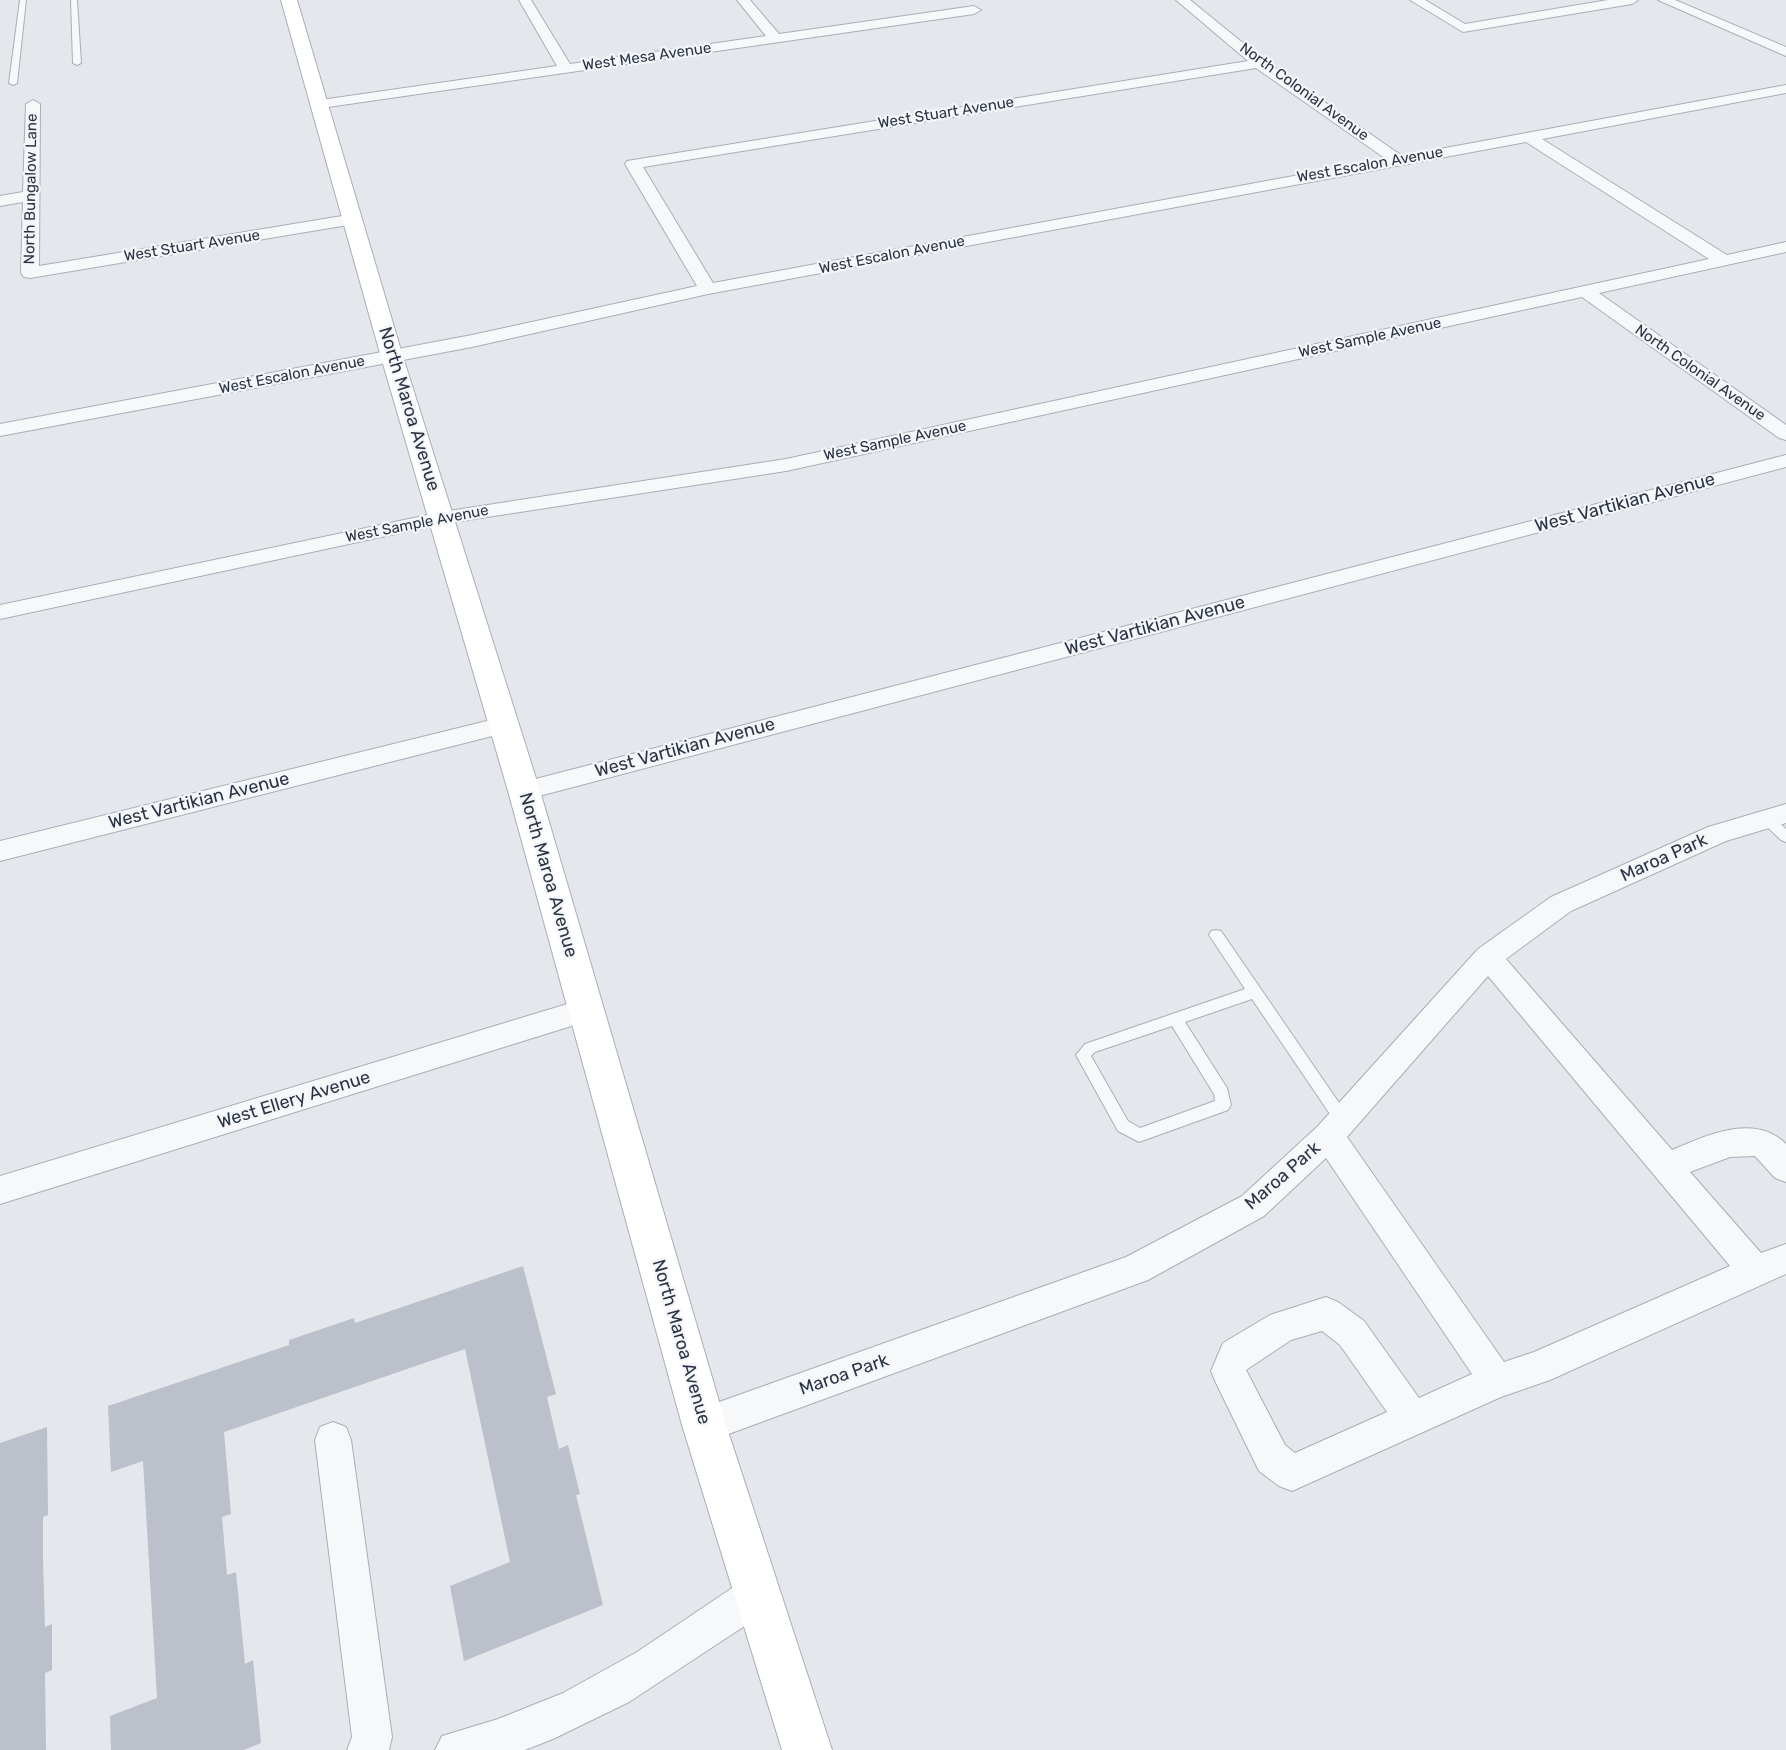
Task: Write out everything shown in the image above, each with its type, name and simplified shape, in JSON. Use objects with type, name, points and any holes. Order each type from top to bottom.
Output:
[{"type":"main road","name":"North Maroa Avenue","points":[[289,0],[321,104],[392,357],[524,791],[704,1425],[807,1750]]},
{"type":"street","points":[[525,0],[565,68]]},
{"type":"street","points":[[743,0],[775,38]]},
{"type":"street","name":"West Mesa Avenue","points":[[321,104],[974,10],[963,0]]},
{"type":"street","name":"North Colonial Avenue","points":[[1182,0],[1212,22],[1259,63],[1398,160]]},
{"type":"street","points":[[1416,0],[1463,28],[1632,0]]},
{"type":"street","points":[[1664,0],[1754,36],[1786,52]]},
{"type":"street","name":"West Stuart Avenue","points":[[708,289],[633,164],[1259,63]]},
{"type":"street","name":"West Escalon Avenue","points":[[0,430],[392,357],[708,289],[1786,89]]},
{"type":"street","name":"North Bungalow Lane","points":[[30,273],[33,104]]},
{"type":"street","points":[[1529,136],[1723,260]]},
{"type":"street","points":[[0,201],[32,196]]},
{"type":"street","name":"West Stuart Avenue","points":[[30,273],[354,219]]},
{"type":"street","name":"West Sample Avenue","points":[[0,612],[442,518],[786,465],[1786,247]]},
{"type":"street","name":"North Colonial Avenue","points":[[1585,291],[1786,434]]},
{"type":"street","name":"West Vartikian Avenue","points":[[524,791],[1786,461]]},
{"type":"street","name":"West Vartikian Avenue","points":[[0,851],[503,725]]},
{"type":"street","name":"Maroa Park","points":[[704,1425],[1136,1269],[1252,1206],[1336,1129],[1488,957],[1561,904],[1695,843],[1780,823]]},
{"type":"street","points":[[1488,957],[1755,1271]]},
{"type":"street","name":"West Ellery Avenue","points":[[0,1190],[587,1010]]},
{"type":"street","points":[[1336,1129],[1497,1381]]},
{"type":"street","points":[[1667,1167],[1712,1148],[1748,1141],[1768,1147],[1786,1168]]},
{"type":"street","points":[[1413,1419],[1352,1332],[1326,1313],[1282,1327],[1235,1355],[1228,1371],[1272,1458],[1292,1473],[1413,1419],[1497,1381],[1538,1368],[1786,1259]]},
{"type":"street","points":[[333,1440],[372,1737],[368,1750]]},
{"type":"street","points":[[456,1750],[484,1744],[552,1721],[651,1667],[758,1594]]},
{"type":"lane","points":[[13,83],[23,0]]},
{"type":"lane","points":[[74,0],[77,63]]},
{"type":"lane","points":[[1216,935],[1255,992],[1336,1129]]},
{"type":"lane","points":[[1175,1019],[1222,1093],[1223,1105],[1139,1135],[1123,1126],[1083,1055],[1090,1048],[1175,1019],[1255,992]]},
{"type":"building","points":[[523,1266],[556,1394],[547,1397],[559,1449],[568,1445],[580,1494],[576,1495],[603,1605],[464,1661],[450,1586],[510,1562],[465,1349],[224,1432],[231,1514],[222,1517],[227,1575],[236,1572],[245,1664],[253,1660],[261,1743],[244,1750],[111,1750],[110,1716],[157,1698],[143,1461],[111,1472],[108,1406],[289,1345],[289,1340],[354,1318],[355,1323]]},
{"type":"building","points":[[47,1427],[48,1515],[43,1517],[43,1561],[45,1627],[52,1624],[52,1670],[45,1673],[46,1750],[0,1750],[0,1443]]}]
